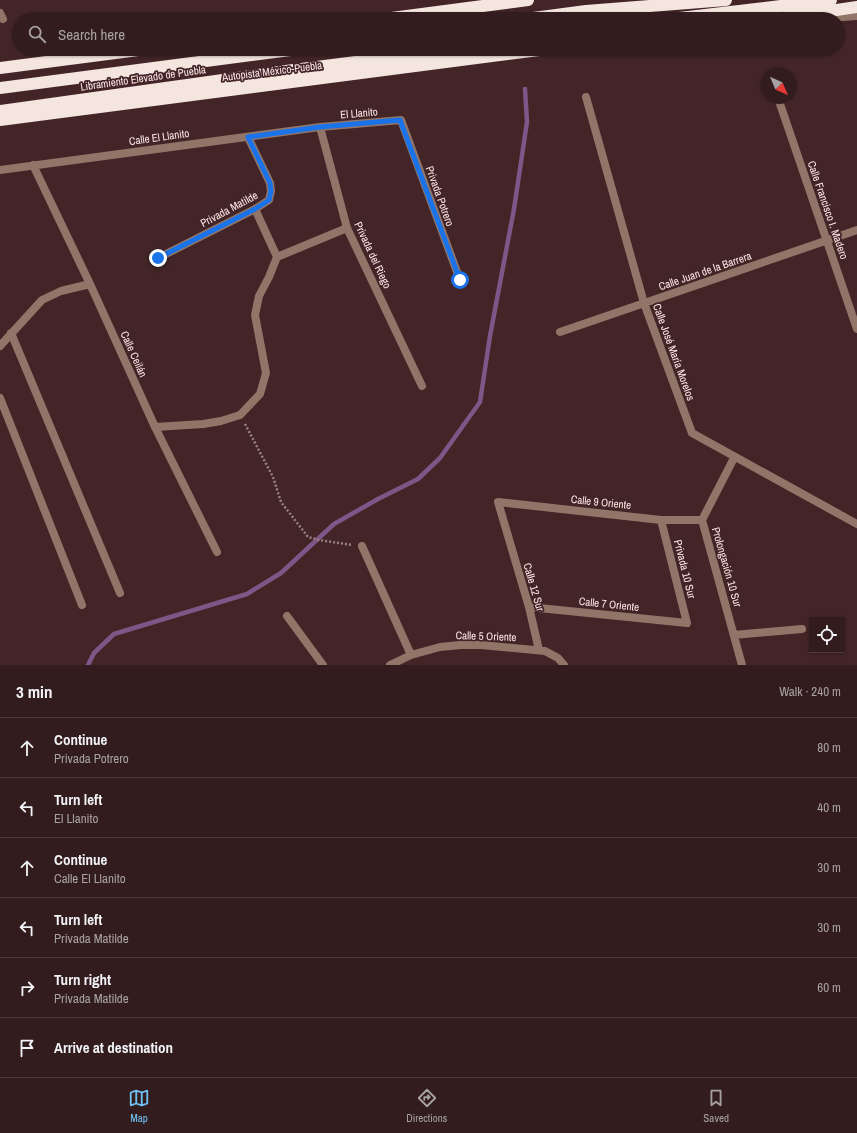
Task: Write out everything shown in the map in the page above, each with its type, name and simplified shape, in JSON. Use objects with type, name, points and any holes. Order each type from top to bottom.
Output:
[{"type":"highway","points":[[499,4],[514,0]]},
{"type":"highway","points":[[438,12],[528,0]]},
{"type":"highway","points":[[578,12],[726,0]]},
{"type":"highway","points":[[730,12],[831,0]]},
{"type":"highway","points":[[823,12],[857,7]]},
{"type":"highway","points":[[0,68],[92,56]]},
{"type":"highway","name":"Libramiento Elevado de Puebla","points":[[0,88],[245,56]]},
{"type":"highway","name":"Libramiento Elevado de Puebla","points":[[0,111],[402,56]]},
{"type":"highway","name":"Autopista México-Puebla","points":[[0,120],[493,56]]},
{"type":"street","points":[[845,17],[857,16]]},
{"type":"street","name":"Calle José María Morelos","points":[[586,97],[644,303],[692,433],[734,458],[857,524]]},
{"type":"street","name":"Calle Francisco I. Madero","points":[[780,104],[857,328]]},
{"type":"street","name":"El Llanito","points":[[320,127],[400,120]]},
{"type":"street","name":"Privada Potrero","points":[[400,120],[460,280]]},
{"type":"street","name":"Calle El Llanito","points":[[0,170],[320,127]]},
{"type":"street","name":"Privada del Riego","points":[[320,127],[347,228],[422,386]]},
{"type":"street","name":"Privada Matilde","points":[[158,258],[255,209],[269,200],[271,187],[270,183],[248,137]]},
{"type":"street","name":"Calle Ceilán","points":[[34,165],[155,427],[217,552]]},
{"type":"street","points":[[255,209],[277,257]]},
{"type":"street","points":[[155,427],[203,424],[221,421],[240,415],[260,394],[266,373],[255,315],[259,296],[277,257],[347,228]]},
{"type":"street","name":"Calle Juan de la Barrera","points":[[560,332],[857,230]]},
{"type":"street","points":[[0,346],[42,300],[61,291],[90,284]]},
{"type":"street","points":[[11,334],[120,593]]},
{"type":"street","points":[[0,398],[82,605]]},
{"type":"street","name":"Prolongación 10 Sur","points":[[734,458],[702,520],[742,665]]},
{"type":"street","name":"Calle 9 Oriente","points":[[498,502],[662,520],[702,520]]},
{"type":"street","name":"Calle 12 Sur","points":[[498,502],[529,607],[539,650]]},
{"type":"street","name":"Privada 10 Sur","points":[[662,520],[687,623]]},
{"type":"street","points":[[362,546],[411,655]]},
{"type":"street","name":"Calle 7 Oriente","points":[[529,607],[687,623]]},
{"type":"street","points":[[287,616],[323,665]]},
{"type":"street","points":[[734,635],[802,628]]},
{"type":"street","name":"Calle 5 Oriente","points":[[390,665],[411,655],[440,647],[481,645],[539,650]]},
{"type":"street","points":[[539,650],[552,654],[564,665]]},
{"type":"path","points":[[240,415],[273,477],[281,502],[308,537],[351,545]]},
{"type":"waterway","points":[[88,665],[94,653],[114,634],[247,594],[281,573],[334,524],[378,499],[418,479],[440,458],[480,402],[490,336],[514,209],[527,122],[525,89]]},
{"type":"route","points":[[158,258],[255,209],[269,200],[271,191],[270,183],[248,137],[320,127],[400,120],[460,280]]}]
